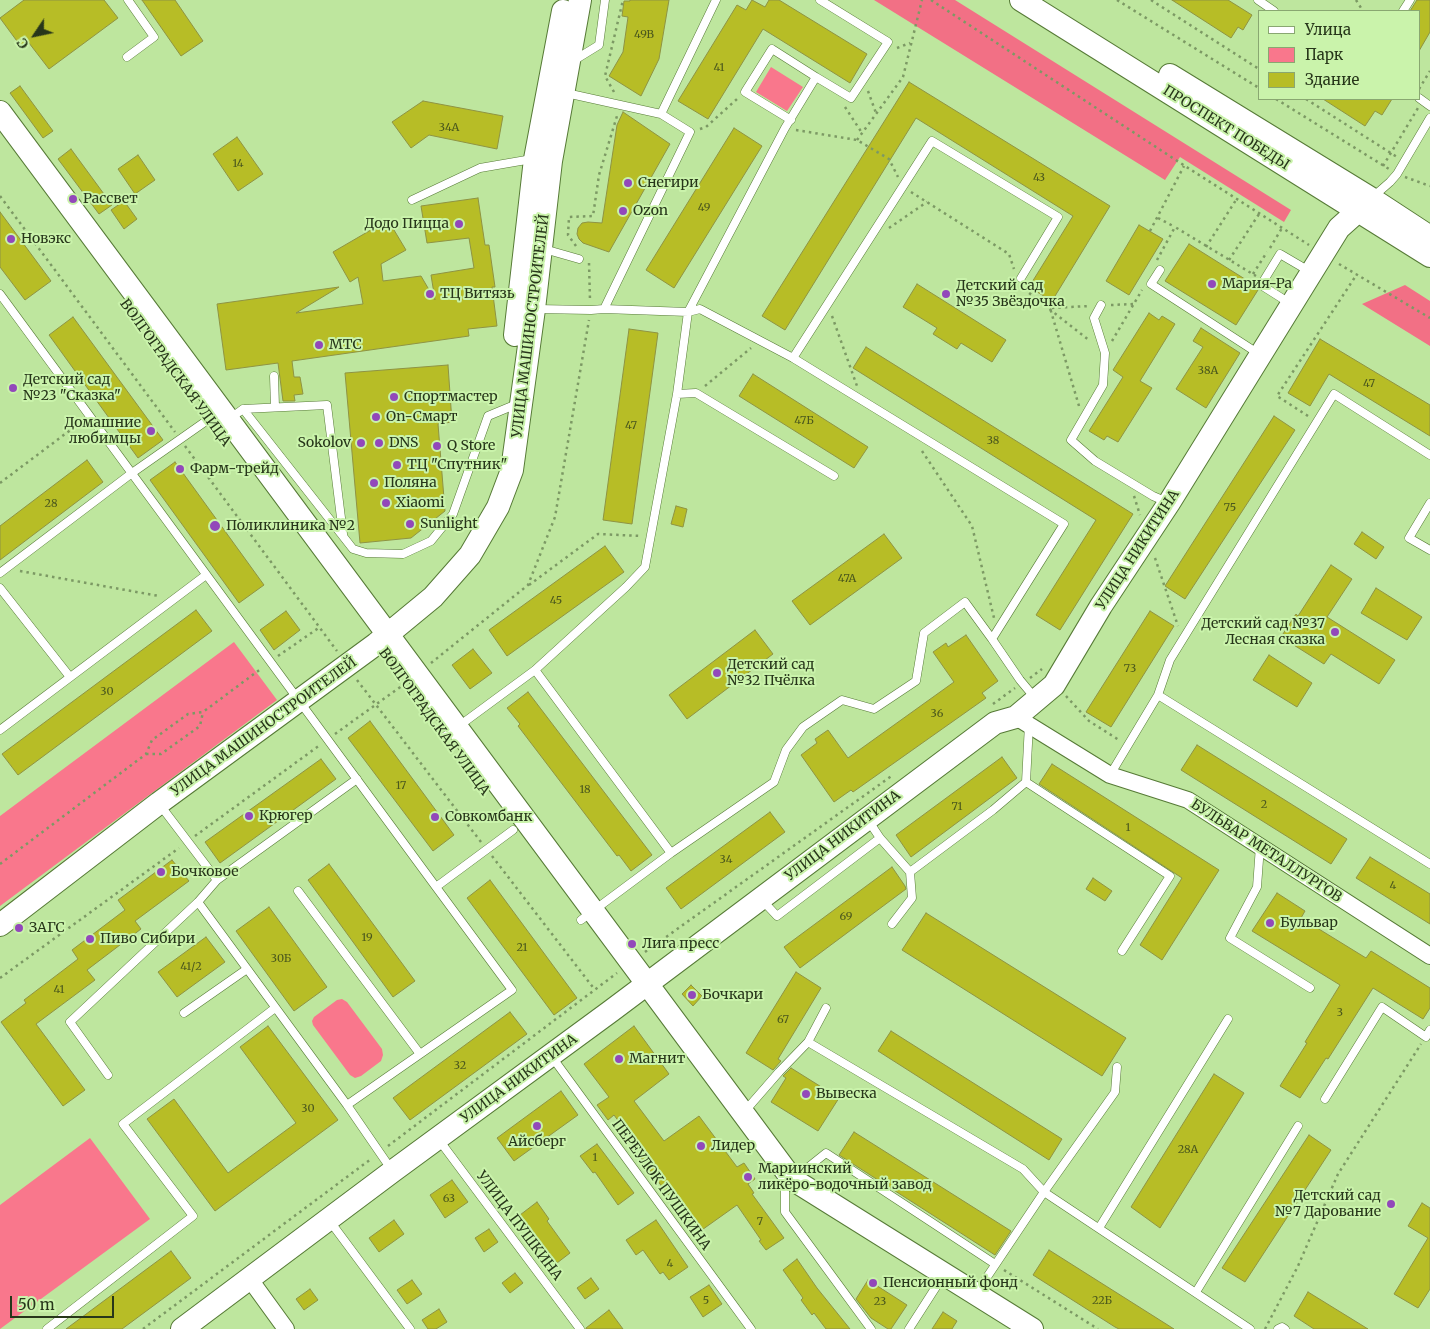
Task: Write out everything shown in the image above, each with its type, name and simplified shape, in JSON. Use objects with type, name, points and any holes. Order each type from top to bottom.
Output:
[{"type":"main road","points":[[514,406],[543,160],[565,0]]},
{"type":"main road","name":"УЛИЦА МАШИНОСТРОИТЕЛЕЙ","points":[[0,925],[159,803],[295,695],[433,597],[470,556],[498,507],[512,470],[514,406],[534,309],[542,248],[543,160],[564,92],[580,0]]},
{"type":"main road","name":"ПРОСПЕКТ ПОБЕДЫ","points":[[1022,0],[1365,205],[1430,256]]},
{"type":"main road","points":[[1048,0],[1365,205],[1430,237]]},
{"type":"main road","points":[[0,112],[224,419]]},
{"type":"main road","name":"ВОЛГОГРАДСКАЯ УЛИЦА","points":[[0,134],[224,419],[450,733],[512,830],[587,916],[641,988],[656,1017],[735,1124],[810,1205],[941,1279],[1013,1329]]},
{"type":"main road","name":"УЛИЦА НИКИТИНА","points":[[186,1328],[249,1278],[392,1171],[551,1055],[995,723],[1023,720],[1029,691],[1054,685],[1100,606],[1147,536],[1161,500],[1261,356],[1340,228],[1365,205]]},
{"type":"main road","points":[[0,908],[295,695]]},
{"type":"main road","points":[[450,733],[587,916]]},
{"type":"main road","points":[[641,988],[742,1114],[788,1182]]},
{"type":"main road","points":[[941,1279],[976,1294],[1032,1329]]},
{"type":"street","name":"БУЛЬВАР МЕТАЛЛУРГОВ","points":[[1023,720],[1110,775],[1188,800],[1430,956]]},
{"type":"street","points":[[249,1278],[286,1329]]},
{"type":"lane","points":[[127,57],[154,37],[128,0]]},
{"type":"lane","points":[[569,64],[598,44],[605,0]]},
{"type":"lane","points":[[661,114],[716,0]]},
{"type":"lane","points":[[791,120],[745,92],[772,49],[851,98],[888,42],[820,0]]},
{"type":"lane","points":[[1258,0],[1272,10],[1274,0]]},
{"type":"lane","points":[[450,733],[535,670],[626,587],[645,567],[677,394],[688,312],[785,128],[816,77]]},
{"type":"lane","points":[[564,92],[661,114],[690,132],[604,308]]},
{"type":"lane","points":[[1420,100],[1430,106]]},
{"type":"lane","points":[[1365,205],[1397,174],[1430,118]]},
{"type":"lane","points":[[793,358],[932,141],[1058,217],[1020,282]]},
{"type":"lane","points":[[412,200],[480,168],[543,160]]},
{"type":"lane","points":[[542,248],[579,259]]},
{"type":"lane","points":[[1292,305],[1261,285],[1263,280],[1280,254],[1312,274]]},
{"type":"lane","points":[[1160,270],[1150,284],[1261,356]]},
{"type":"lane","points":[[0,294],[512,990],[347,1105]]},
{"type":"lane","points":[[1101,305],[1094,318],[1105,353],[1103,385],[1071,440],[1096,462],[1161,500]]},
{"type":"lane","points":[[534,309],[591,310],[604,308],[688,312],[700,310],[793,358],[1064,524],[992,639]]},
{"type":"lane","points":[[274,376],[275,407]]},
{"type":"lane","points":[[677,394],[696,393],[834,476]]},
{"type":"lane","points":[[1110,775],[1158,695],[1170,660],[1334,394],[1430,456]]},
{"type":"lane","points":[[3,571],[132,473],[181,440],[224,419],[275,407],[327,406],[343,536]]},
{"type":"lane","points":[[224,419],[353,548],[366,553],[403,554],[431,541],[453,514],[488,416],[514,406]]},
{"type":"lane","points":[[1430,503],[1410,538],[1430,550]]},
{"type":"lane","points":[[0,730],[206,575]]},
{"type":"lane","points":[[0,588],[70,677]]},
{"type":"lane","points":[[587,916],[671,853],[774,782],[786,750],[803,727],[842,700],[874,710],[916,681],[924,633],[965,602],[1029,691]]},
{"type":"lane","points":[[535,670],[671,853]]},
{"type":"lane","points":[[1158,695],[1430,864]]},
{"type":"lane","points":[[1023,720],[1026,782]]},
{"type":"lane","points":[[108,1075],[70,1022],[198,902],[217,880],[357,780]]},
{"type":"lane","points":[[910,872],[993,810],[1026,782]]},
{"type":"lane","points":[[1026,782],[1170,876],[1122,951]]},
{"type":"lane","points":[[159,803],[217,880]]},
{"type":"lane","points":[[867,818],[880,838],[910,872],[912,898],[892,924]]},
{"type":"lane","points":[[436,887],[512,830]]},
{"type":"lane","points":[[760,898],[777,916],[880,838]]},
{"type":"lane","points":[[1260,846],[1257,887],[1230,938],[1310,988]]},
{"type":"lane","points":[[298,891],[420,1054]]},
{"type":"lane","points":[[198,902],[347,1105],[392,1171]]},
{"type":"lane","points":[[184,1013],[247,969]]},
{"type":"lane","points":[[1325,1099],[1382,1007],[1428,1033]]},
{"type":"lane","points":[[47,1329],[193,1216],[123,1124],[275,1008]]},
{"type":"lane","points":[[742,1114],[808,1042],[826,1008]]},
{"type":"lane","points":[[1099,1228],[1228,1019]]},
{"type":"lane","points":[[808,1042],[1023,1169],[1044,1192],[1250,1329]]},
{"type":"lane","name":"ПЕРЕУЛОК ПУШКИНА","points":[[551,1055],[751,1329]]},
{"type":"lane","points":[[976,1294],[1114,1092],[1117,1067]]},
{"type":"lane","points":[[1196,1292],[1298,1126]]},
{"type":"lane","name":"УЛИЦА ПУШКИНА","points":[[437,1138],[580,1329]]},
{"type":"lane","points":[[871,1329],[785,1212],[788,1182],[826,1153],[995,1264]]},
{"type":"lane","points":[[329,1219],[410,1329]]},
{"type":"lane","points":[[909,1329],[941,1279]]},
{"type":"lane","points":[[1278,1329],[1282,1327],[1284,1329]]},
{"type":"path","points":[[581,248],[574,246],[568,235],[569,217],[593,216],[599,175],[620,104],[606,76],[623,0]]},
{"type":"path","points":[[857,140],[903,77],[922,0]]},
{"type":"path","points":[[931,0],[1259,214],[1430,318]]},
{"type":"path","points":[[1117,0],[1258,87]]},
{"type":"path","points":[[1151,0],[1258,68]]},
{"type":"path","points":[[1420,87],[1430,71]]},
{"type":"path","points":[[863,79],[876,113]]},
{"type":"path","points":[[834,88],[862,133]]},
{"type":"path","points":[[690,132],[706,127],[737,99],[745,104]]},
{"type":"path","points":[[1278,100],[1397,174],[1430,186]]},
{"type":"path","points":[[1308,100],[1404,162]]},
{"type":"path","points":[[1383,166],[1420,100]]},
{"type":"path","points":[[785,128],[857,140],[889,159],[902,187],[1009,254],[1015,270]]},
{"type":"path","points":[[1150,232],[1185,166]]},
{"type":"path","points":[[0,196],[320,627],[375,705],[596,990]]},
{"type":"path","points":[[1206,247],[1236,199]]},
{"type":"path","points":[[889,228],[927,202]]},
{"type":"path","points":[[1229,260],[1259,214]]},
{"type":"path","points":[[1158,218],[1263,280]]},
{"type":"path","points":[[1157,261],[1175,227]]},
{"type":"path","points":[[528,586],[555,517],[591,310],[589,261]]},
{"type":"path","points":[[1317,422],[1277,396],[1357,274]]},
{"type":"path","points":[[1020,282],[1105,353],[1143,287]]},
{"type":"path","points":[[828,304],[863,401]]},
{"type":"path","points":[[1050,308],[1083,419]]},
{"type":"path","points":[[696,393],[760,341]]},
{"type":"path","points":[[0,483],[89,416]]},
{"type":"path","points":[[908,428],[972,526],[997,632]]},
{"type":"path","points":[[1128,480],[1141,516],[1161,500]]},
{"type":"path","points":[[0,978],[411,679],[528,586],[598,534],[650,536]]},
{"type":"path","points":[[1147,536],[1183,639]]},
{"type":"path","points":[[3,571],[176,599]]},
{"type":"path","points":[[0,864],[146,754],[152,740],[188,714],[204,712],[320,627]]},
{"type":"path","points":[[990,706],[1029,691],[1046,662]]},
{"type":"path","points":[[1054,685],[1089,721],[1128,745]]},
{"type":"path","points":[[146,754],[161,754],[200,726],[204,712]]},
{"type":"path","points":[[143,1329],[596,990],[624,967],[893,775]]},
{"type":"path","points":[[1265,1329],[1298,1266],[1338,1174],[1428,1033]]},
{"type":"green space","points":[[771,67],[803,87],[787,111],[756,92]]},
{"type":"green space","points":[[234,642],[277,700],[0,906],[0,816]]},
{"type":"green space","points":[[342,999],[347,1002],[382,1049],[383,1055],[381,1061],[361,1076],[355,1078],[350,1075],[312,1021],[314,1017],[337,1000]]},
{"type":"green space","points":[[90,1138],[150,1219],[0,1329],[0,1205]]},
{"type":"shaded area","points":[[874,0],[955,0],[1291,210],[1284,222],[1180,157],[1165,180]]},
{"type":"shaded area","points":[[1405,285],[1430,301],[1430,346],[1362,304]]},
{"type":"building","points":[[24,0],[104,0],[118,18],[49,69],[29,43],[22,48],[0,18]]},
{"type":"building","points":[[142,0],[175,0],[203,41],[181,56]]},
{"type":"building","points":[[669,0],[659,59],[641,96],[609,76],[623,52],[628,17],[622,16],[624,1]]},
{"type":"building","points":[[752,0],[765,7],[769,0],[779,0],[867,54],[850,83],[763,29],[708,119],[678,101],[737,5],[746,10]]},
{"type":"building","points":[[1172,0],[1228,0],[1252,15],[1243,30],[1238,27],[1231,38]]},
{"type":"building","points":[[1417,0],[1430,0],[1430,32],[1420,49],[1420,10],[1411,10]]},
{"type":"building","points":[[909,82],[1110,206],[1052,301],[1029,287],[1073,216],[916,118],[785,330],[762,316]]},
{"type":"building","points":[[20,86],[53,131],[43,138],[10,93]]},
{"type":"building","points":[[1325,100],[1391,100],[1382,115],[1375,111],[1365,126]]},
{"type":"building","points":[[423,101],[503,116],[497,149],[429,135],[411,148],[392,122]]},
{"type":"building","name":"Снегири","points":[[623,112],[670,144],[609,252],[583,243],[577,234],[578,228],[582,223],[602,223],[617,125]]},
{"type":"building","points":[[734,128],[762,146],[674,288],[646,270]]},
{"type":"building","points":[[237,137],[263,174],[238,191],[213,154]]},
{"type":"building","points":[[71,149],[112,205],[99,214],[58,159]]},
{"type":"building","points":[[138,155],[155,180],[135,194],[118,169]]},
{"type":"building","name":"ТЦ Витязь","points":[[478,198],[485,245],[489,245],[495,287],[492,287],[497,326],[468,329],[469,336],[292,361],[294,377],[300,377],[303,394],[294,395],[295,401],[283,401],[278,363],[226,370],[217,304],[339,287],[296,313],[363,304],[358,277],[350,282],[333,252],[388,220],[406,250],[381,264],[383,281],[421,276],[435,300],[431,275],[474,268],[469,238],[427,243],[421,206]]},
{"type":"building","points":[[124,201],[137,219],[124,229],[111,210]]},
{"type":"building","points":[[0,212],[51,281],[25,300],[0,267]]},
{"type":"building","points":[[1139,225],[1163,239],[1129,295],[1106,281]]},
{"type":"building","name":"Мария-Ра","points":[[1189,244],[1256,286],[1258,290],[1236,325],[1165,281]]},
{"type":"building","points":[[917,284],[1006,340],[992,362],[961,343],[957,349],[933,334],[937,328],[903,307]]},
{"type":"building","points":[[1149,313],[1159,320],[1162,316],[1175,324],[1140,381],[1152,388],[1118,442],[1107,436],[1104,440],[1089,431],[1123,377],[1113,370]]},
{"type":"building","points":[[73,317],[163,440],[138,458],[49,335]]},
{"type":"building","points":[[1201,328],[1240,353],[1206,408],[1176,389],[1203,347],[1193,341]]},
{"type":"building","points":[[629,329],[658,333],[632,524],[603,520]]},
{"type":"building","points":[[1320,339],[1430,405],[1430,436],[1329,374],[1310,406],[1288,393]]},
{"type":"building","points":[[866,347],[1133,514],[1060,630],[1036,615],[1096,520],[853,368]]},
{"type":"building","name":"ТЦ \"Спутник\"","points":[[448,365],[452,422],[438,424],[445,511],[411,538],[360,543],[345,373]]},
{"type":"building","points":[[753,374],[868,447],[854,468],[739,396]]},
{"type":"building","points":[[1274,416],[1295,430],[1185,599],[1165,586]]},
{"type":"building","points":[[87,460],[103,482],[0,560],[0,526]]},
{"type":"building","points":[[175,462],[264,585],[239,603],[150,480]]},
{"type":"building","points":[[676,506],[687,509],[683,527],[671,524]]},
{"type":"building","points":[[1362,532],[1384,547],[1376,559],[1354,544]]},
{"type":"building","points":[[884,534],[902,558],[810,625],[792,601]]},
{"type":"building","points":[[605,546],[624,572],[507,656],[489,630]]},
{"type":"building","points":[[1331,565],[1352,579],[1327,617],[1395,660],[1379,684],[1331,654],[1324,664],[1281,637],[1296,614],[1298,616]]},
{"type":"building","points":[[1376,588],[1422,617],[1407,640],[1361,613]]},
{"type":"building","points":[[196,610],[212,631],[18,775],[2,754]]},
{"type":"building","points":[[286,611],[300,630],[274,650],[260,630]]},
{"type":"building","points":[[1150,611],[1174,626],[1111,727],[1086,712]]},
{"type":"building","points":[[755,630],[773,654],[687,719],[669,695]]},
{"type":"building","points":[[966,635],[998,681],[982,693],[986,698],[853,792],[851,790],[834,802],[801,755],[817,743],[815,739],[828,730],[848,758],[954,682],[933,652],[946,643],[948,647]]},
{"type":"building","points":[[473,649],[492,673],[470,689],[452,665]]},
{"type":"building","points":[[1269,655],[1312,683],[1297,707],[1253,680]]},
{"type":"building","points":[[528,692],[652,855],[631,871],[619,855],[617,856],[518,726],[520,724],[507,708]]},
{"type":"building","points":[[370,721],[454,835],[433,851],[348,738]]},
{"type":"building","points":[[1197,745],[1347,839],[1331,864],[1181,770]]},
{"type":"building","points":[[1002,757],[1017,778],[911,857],[896,835]]},
{"type":"building","points":[[321,759],[336,779],[220,863],[205,842]]},
{"type":"building","points":[[1052,764],[1219,870],[1162,960],[1140,945],[1182,878],[1039,784]]},
{"type":"building","points":[[770,812],[785,832],[681,909],[666,888]]},
{"type":"building","points":[[1370,857],[1430,894],[1430,924],[1356,878]]},
{"type":"building","points":[[172,860],[189,881],[135,921],[141,929],[87,970],[95,980],[36,1024],[85,1090],[63,1106],[1,1022],[26,1003],[24,1000],[78,959],[72,950],[125,910],[118,900]]},
{"type":"building","points":[[329,864],[415,981],[393,997],[308,880]]},
{"type":"building","points":[[892,867],[906,889],[800,968],[784,947]]},
{"type":"building","points":[[1093,878],[1112,891],[1105,901],[1086,889]]},
{"type":"building","points":[[490,880],[577,998],[554,1015],[467,898]]},
{"type":"building","points":[[1277,893],[1305,911],[1301,918],[1366,958],[1371,951],[1430,988],[1430,1008],[1423,1019],[1373,988],[1328,1059],[1326,1058],[1300,1098],[1280,1086],[1340,985],[1252,931]]},
{"type":"building","points":[[269,907],[327,987],[294,1011],[236,931]]},
{"type":"building","points":[[926,913],[1126,1038],[1102,1076],[902,950]]},
{"type":"building","points":[[206,937],[225,962],[177,997],[158,972]]},
{"type":"building","points":[[796,972],[821,988],[778,1059],[781,1061],[773,1070],[746,1053]]},
{"type":"building","name":"Бочкари","points":[[691,985],[702,996],[693,1006],[682,994]]},
{"type":"building","points":[[510,1012],[527,1034],[410,1120],[393,1098]]},
{"type":"building","points":[[268,1026],[338,1120],[215,1211],[147,1119],[174,1099],[228,1173],[296,1123],[240,1047]]},
{"type":"building","points":[[634,1026],[669,1074],[634,1101],[664,1141],[699,1116],[737,1167],[744,1163],[755,1179],[748,1184],[754,1193],[752,1194],[784,1238],[766,1250],[737,1205],[699,1232],[671,1193],[668,1195],[641,1158],[644,1156],[614,1115],[608,1120],[597,1105],[609,1097],[584,1064]]},
{"type":"building","points":[[891,1031],[1062,1139],[1049,1160],[878,1051]]},
{"type":"building","points":[[791,1068],[839,1098],[818,1131],[771,1102],[786,1078],[783,1076]]},
{"type":"building","points":[[1214,1074],[1244,1093],[1160,1228],[1131,1207]]},
{"type":"building","name":"Айсберг","points":[[561,1091],[578,1115],[514,1161],[497,1138]]},
{"type":"building","points":[[854,1132],[1011,1231],[995,1255],[839,1155]]},
{"type":"building","points":[[1309,1135],[1331,1150],[1245,1282],[1222,1268]]},
{"type":"building","points":[[597,1144],[634,1193],[618,1205],[595,1172],[593,1173],[580,1156]]},
{"type":"building","points":[[452,1180],[468,1202],[445,1218],[430,1195]]},
{"type":"building","points":[[537,1202],[549,1219],[547,1221],[570,1253],[557,1263],[520,1215]]},
{"type":"building","points":[[1422,1203],[1430,1208],[1430,1289],[1418,1308],[1394,1294],[1428,1238],[1408,1226]]},
{"type":"building","points":[[394,1220],[404,1234],[379,1252],[369,1238]]},
{"type":"building","points":[[656,1220],[688,1267],[669,1280],[663,1272],[660,1274],[643,1250],[636,1255],[626,1240]]},
{"type":"building","points":[[489,1229],[498,1242],[484,1252],[475,1238]]},
{"type":"building","points":[[1049,1250],[1174,1329],[1119,1329],[1115,1327],[1033,1275]]},
{"type":"building","points":[[171,1251],[191,1278],[122,1329],[66,1329]]},
{"type":"building","points":[[797,1259],[817,1288],[850,1329],[826,1329],[814,1313],[812,1315],[801,1300],[803,1298],[783,1270]]},
{"type":"building","points":[[515,1273],[523,1283],[510,1293],[502,1283]]},
{"type":"building","points":[[591,1278],[599,1289],[585,1299],[577,1288]]},
{"type":"building","points":[[412,1280],[422,1294],[407,1304],[397,1290]]},
{"type":"building","points":[[868,1280],[907,1305],[891,1329],[871,1318],[856,1299]]},
{"type":"building","points":[[709,1285],[722,1304],[703,1317],[690,1297]]},
{"type":"building","points":[[310,1289],[318,1300],[304,1310],[296,1299]]},
{"type":"building","points":[[1308,1292],[1368,1329],[1314,1329],[1294,1316]]},
{"type":"building","points":[[439,1309],[447,1322],[436,1329],[428,1329],[422,1320]]},
{"type":"building","points":[[609,1310],[623,1329],[586,1329],[586,1328]]},
{"type":"building","points":[[943,1312],[957,1321],[952,1329],[932,1329]]},
{"type":"place","name":"Снегири","points":[[628,183]]},
{"type":"place","name":"Рассвет","points":[[73,199]]},
{"type":"place","name":"Ozon","points":[[623,211]]},
{"type":"place","name":"Додо Пицца","points":[[459,224]]},
{"type":"place","name":"Новэкс","points":[[11,239]]},
{"type":"place","name":"Мария-Ра","points":[[1212,284]]},
{"type":"place","name":"ТЦ Витязь","points":[[430,294]]},
{"type":"place","name":"Детский сад №35 Звёздочка","points":[[946,294]]},
{"type":"place","name":"МТС","points":[[319,345]]},
{"type":"place","name":"Детский сад №23 \"Сказка\"","points":[[13,388]]},
{"type":"place","name":"Спортмастер","points":[[394,397]]},
{"type":"place","name":"On-Смарт","points":[[376,417]]},
{"type":"place","name":"Домашние любимцы","points":[[151,431]]},
{"type":"place","name":"Sokolov","points":[[361,443]]},
{"type":"place","name":"DNS","points":[[379,443]]},
{"type":"place","name":"Q Store","points":[[437,446]]},
{"type":"place","name":"ТЦ \"Спутник\"","points":[[397,465]]},
{"type":"place","name":"Фарм-трейд","points":[[180,469]]},
{"type":"place","name":"Поляна","points":[[374,483]]},
{"type":"place","name":"Xiaomi","points":[[386,503]]},
{"type":"place","name":"Sunlight","points":[[410,524]]},
{"type":"place","name":"Поликлиника №2","points":[[215,526]]},
{"type":"place","name":"Детский сад №37 Лесная сказка","points":[[1335,632]]},
{"type":"place","name":"Детский сад №32 Пчёлка","points":[[717,673]]},
{"type":"place","name":"Крюгер","points":[[249,816]]},
{"type":"place","name":"Совкомбанк","points":[[435,817]]},
{"type":"place","name":"Бочковое","points":[[161,872]]},
{"type":"place","name":"Бульвар","points":[[1270,923]]},
{"type":"place","name":"ЗАГС","points":[[19,928]]},
{"type":"place","name":"Пиво Сибири","points":[[90,939]]},
{"type":"place","name":"Лига пресс","points":[[632,944]]},
{"type":"place","name":"Бочкари","points":[[692,995]]},
{"type":"place","name":"Магнит","points":[[619,1059]]},
{"type":"place","name":"Вывеска","points":[[806,1094]]},
{"type":"place","name":"Айсберг","points":[[537,1126]]},
{"type":"place","name":"Лидер","points":[[701,1146]]},
{"type":"place","name":"Мариинский ликёро-водочный завод","points":[[748,1177]]},
{"type":"place","name":"Детский сад №7 Дарование","points":[[1391,1204]]},
{"type":"place","name":"Пенсионный фонд","points":[[873,1283]]}]
